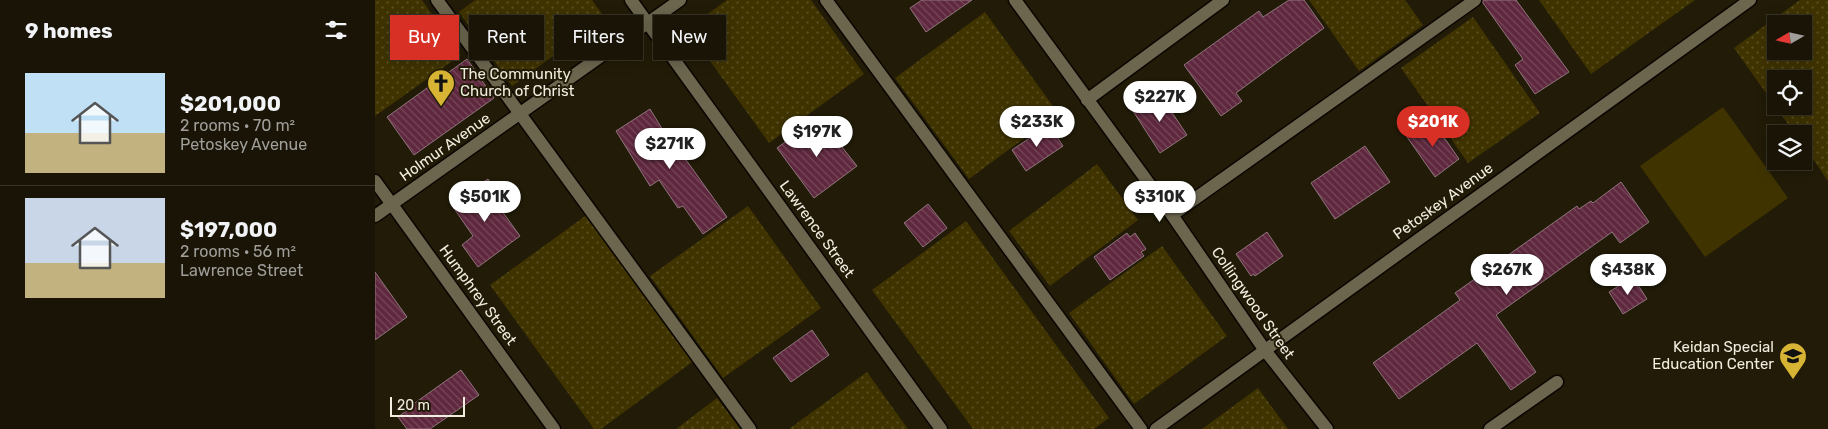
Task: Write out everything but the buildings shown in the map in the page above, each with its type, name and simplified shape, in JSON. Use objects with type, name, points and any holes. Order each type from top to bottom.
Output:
[{"type":"street","points":[[437,0],[750,429]]},
{"type":"street","name":"Lawrence Street","points":[[631,0],[941,429]]},
{"type":"street","name":"Holmur Avenue","points":[[375,216],[680,0]]},
{"type":"street","points":[[825,0],[1141,429]]},
{"type":"street","name":"Collingwood Street","points":[[1015,0],[1172,215],[1265,349],[1327,429]]},
{"type":"street","points":[[1087,100],[1223,0]]},
{"type":"street","points":[[1172,215],[1475,0]]},
{"type":"street","name":"Petoskey Avenue","points":[[1156,429],[1750,0]]},
{"type":"street","name":"Humphrey Street","points":[[375,181],[554,429]]},
{"type":"street","points":[[1489,429],[1557,382]]},
{"type":"shaded area","points":[[375,0],[422,0],[433,15],[390,15],[390,60],[454,60],[375,116]]},
{"type":"shaded area","points":[[475,0],[592,0],[603,15],[554,15],[554,55],[512,86],[493,60],[544,60],[544,15],[469,15],[469,26],[459,12]]},
{"type":"shaded area","points":[[727,0],[811,0],[864,74],[769,143],[709,60],[726,60],[726,15],[706,15]]},
{"type":"shaded area","points":[[1309,0],[1405,0],[1423,25],[1359,71]]},
{"type":"shaded area","points":[[1539,0],[1695,0],[1591,74]]},
{"type":"shaded area","points":[[1800,0],[1828,0],[1828,181],[1812,158],[1812,125],[1789,125],[1782,115],[1812,115],[1812,70],[1767,70],[1767,95],[1734,48],[1767,24],[1767,60],[1813,60],[1813,15],[1779,15]]},
{"type":"shaded area","points":[[985,12],[1058,113],[969,179],[895,78]]},
{"type":"shaded area","points":[[1473,17],[1540,113],[1468,163],[1401,68]]},
{"type":"shaded area","points":[[1723,107],[1788,198],[1705,257],[1640,166]]},
{"type":"shaded area","points":[[1097,164],[1138,220],[1050,286],[1009,231]]},
{"type":"shaded area","points":[[748,206],[821,308],[723,378],[650,276]]},
{"type":"shaded area","points":[[588,214],[695,360],[601,429],[594,429],[490,285]]},
{"type":"shaded area","points":[[966,221],[1109,418],[1094,429],[973,429],[872,290]]},
{"type":"shaded area","points":[[1162,246],[1227,336],[1134,404],[1069,313]]},
{"type":"shaded area","points":[[867,372],[908,429],[789,429]]},
{"type":"shaded area","points":[[1258,388],[1288,429],[1202,429]]},
{"type":"shaded area","points":[[717,398],[740,429],[676,429]]},
{"type":"place","name":"The Community Church of Christ","points":[[441,107]]},
{"type":"place","name":"Keidan Special Education Center","points":[[1793,380]]}]
